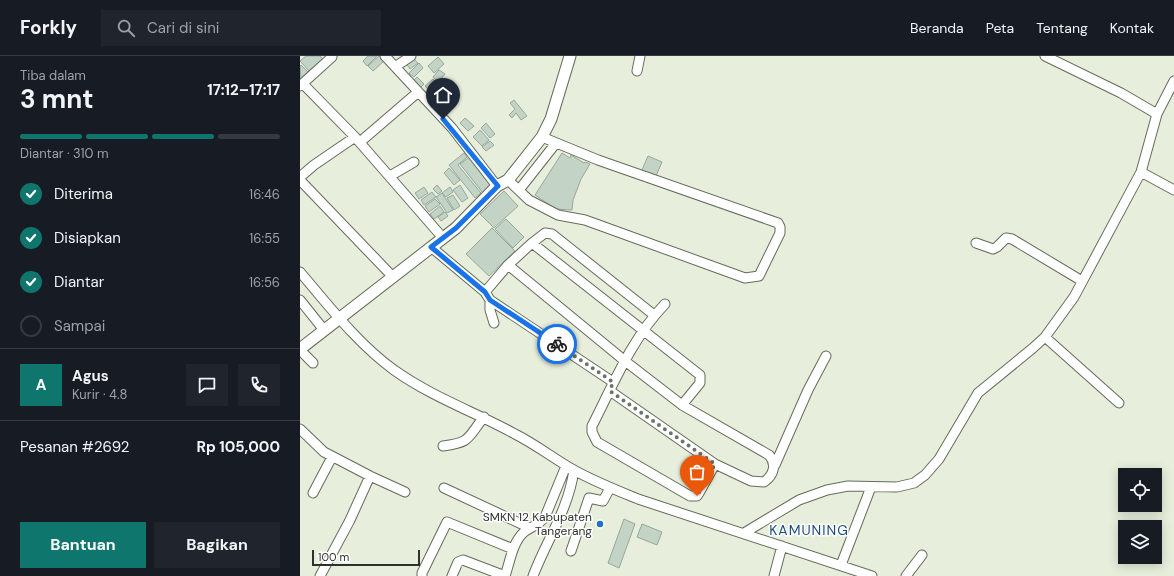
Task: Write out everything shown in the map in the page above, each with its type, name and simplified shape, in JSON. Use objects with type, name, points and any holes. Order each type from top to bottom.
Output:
[{"type":"main road","points":[[300,349],[456,228],[498,186],[508,180],[542,137],[551,119],[570,56]]},
{"type":"street","points":[[384,56],[452,128],[498,186]]},
{"type":"street","points":[[395,67],[411,56]]},
{"type":"street","points":[[637,71],[640,56]]},
{"type":"street","points":[[1045,56],[1121,93],[1158,114]]},
{"type":"street","points":[[332,57],[302,85],[358,139],[443,238]]},
{"type":"street","points":[[744,533],[799,500],[827,490],[848,486],[906,486],[914,483],[925,475],[939,459],[978,393],[1012,367],[1045,337],[1074,297],[1141,172],[1158,114],[1174,81]]},
{"type":"street","points":[[300,177],[314,165],[358,139],[418,93]]},
{"type":"street","points":[[508,180],[529,200],[558,216],[585,220],[745,278],[759,276],[780,232],[778,223],[598,160],[542,137]]},
{"type":"street","points":[[519,190],[556,143]]},
{"type":"street","points":[[390,176],[414,162]]},
{"type":"street","points":[[1141,172],[1174,190]]},
{"type":"street","points":[[300,180],[393,277]]},
{"type":"street","points":[[494,323],[487,296],[508,265],[545,233],[552,234],[654,315]]},
{"type":"street","points":[[976,243],[993,249],[1006,238],[1012,239],[1082,281]]},
{"type":"street","points":[[532,243],[645,330],[700,375],[700,383],[682,405]]},
{"type":"street","points":[[431,247],[487,296],[613,382]]},
{"type":"street","points":[[508,265],[625,361],[682,405],[769,455],[775,464]]},
{"type":"street","points":[[300,272],[339,318],[394,371],[448,402],[484,417],[516,434],[570,468],[610,488],[694,518],[842,565],[861,574],[872,576]]},
{"type":"street","points":[[300,300],[324,330]]},
{"type":"street","points":[[665,304],[654,315],[613,382],[592,426],[592,432],[597,442],[694,497],[699,493],[715,464]]},
{"type":"street","points":[[1045,337],[1119,403]]},
{"type":"street","points":[[300,349],[313,363]]},
{"type":"street","points":[[610,391],[715,464],[751,481],[760,482],[768,480],[808,390],[826,356]]},
{"type":"street","points":[[443,446],[461,443],[471,437],[484,417]]},
{"type":"street","points":[[300,429],[313,443],[332,457],[405,492]]},
{"type":"street","points":[[313,493],[332,457]]},
{"type":"street","points":[[452,576],[458,562],[463,560],[505,576],[513,549],[520,537],[530,528],[542,522],[570,468]]},
{"type":"street","points":[[533,576],[540,556],[562,516],[569,495],[570,468]]},
{"type":"street","points":[[320,576],[353,514],[370,476]]},
{"type":"street","points":[[842,565],[871,487]]},
{"type":"street","points":[[444,488],[530,528]]},
{"type":"street","points":[[571,551],[589,498],[603,501],[610,488]]},
{"type":"street","points":[[422,576],[422,573],[447,522],[513,549]]},
{"type":"street","points":[[774,576],[782,546]]},
{"type":"street","points":[[906,576],[922,555]]},
{"type":"building","points":[[306,56],[320,56],[324,60],[310,72],[300,61]]},
{"type":"building","points":[[368,56],[377,56],[367,66],[363,61]]},
{"type":"building","points":[[379,56],[385,60],[373,71],[368,66]]},
{"type":"building","points":[[412,57],[418,63],[410,69],[405,62]]},
{"type":"building","points":[[438,57],[444,64],[434,73],[428,66]]},
{"type":"building","points":[[419,63],[423,68],[414,77],[409,73]]},
{"type":"building","points":[[301,65],[308,72],[301,80],[300,66]]},
{"type":"building","points":[[439,70],[445,74],[438,82],[433,77]]},
{"type":"building","points":[[417,77],[424,84],[421,87],[414,80]]},
{"type":"building","points":[[433,79],[437,84],[430,91],[425,86]]},
{"type":"building","points":[[444,79],[451,86],[439,98],[432,91]]},
{"type":"building","points":[[514,100],[527,116],[521,120],[516,113],[512,118],[509,115],[515,109],[510,103]]},
{"type":"building","points":[[465,118],[474,126],[468,131],[460,123]]},
{"type":"building","points":[[486,123],[495,134],[490,138],[481,128]]},
{"type":"building","points":[[480,130],[489,140],[482,146],[473,137]]},
{"type":"building","points":[[490,141],[494,145],[486,151],[482,147]]},
{"type":"building","points":[[464,153],[467,157],[458,165],[481,193],[475,198],[449,165]]},
{"type":"building","points":[[562,153],[570,158],[571,155],[584,163],[590,164],[581,179],[573,200],[572,210],[556,209],[535,195]]},
{"type":"building","points":[[471,156],[493,185],[483,193],[460,164]]},
{"type":"building","points":[[648,156],[662,162],[656,176],[642,170]]},
{"type":"building","points":[[449,168],[460,180],[454,185],[444,173]]},
{"type":"building","points":[[437,185],[442,191],[438,194],[433,189]]},
{"type":"building","points":[[460,185],[468,198],[462,202],[453,190]]},
{"type":"building","points":[[424,187],[428,193],[419,199],[415,193]]},
{"type":"building","points":[[450,187],[453,192],[446,197],[442,193]]},
{"type":"building","points":[[504,191],[518,206],[494,228],[480,214]]},
{"type":"building","points":[[432,192],[436,197],[424,205],[421,200]]},
{"type":"building","points":[[442,193],[453,210],[447,213],[436,197]]},
{"type":"building","points":[[453,195],[460,206],[454,210],[447,198]]},
{"type":"building","points":[[435,199],[440,204],[429,212],[425,206]]},
{"type":"building","points":[[440,206],[444,212],[434,219],[430,214]]},
{"type":"building","points":[[445,212],[448,216],[441,221],[438,217]]},
{"type":"building","points":[[506,219],[524,237],[513,248],[495,229]]},
{"type":"building","points":[[492,228],[515,251],[489,276],[466,254]]},
{"type":"building","points":[[624,519],[635,524],[619,568],[608,563]]},
{"type":"building","points":[[642,524],[662,532],[657,545],[637,537]]},
{"type":"way so far","points":[[557,344],[613,382],[610,391],[715,464],[697,496]]},
{"type":"place","name":"SMKN 12 Kabupaten Tangerang","points":[[600,524]]},
{"type":"district","name":"KAMUNING","points":[[809,530]]},
{"type":"route","points":[[443,119],[452,128],[498,186],[456,228],[431,247],[485,292],[490,300],[557,344]]}]
